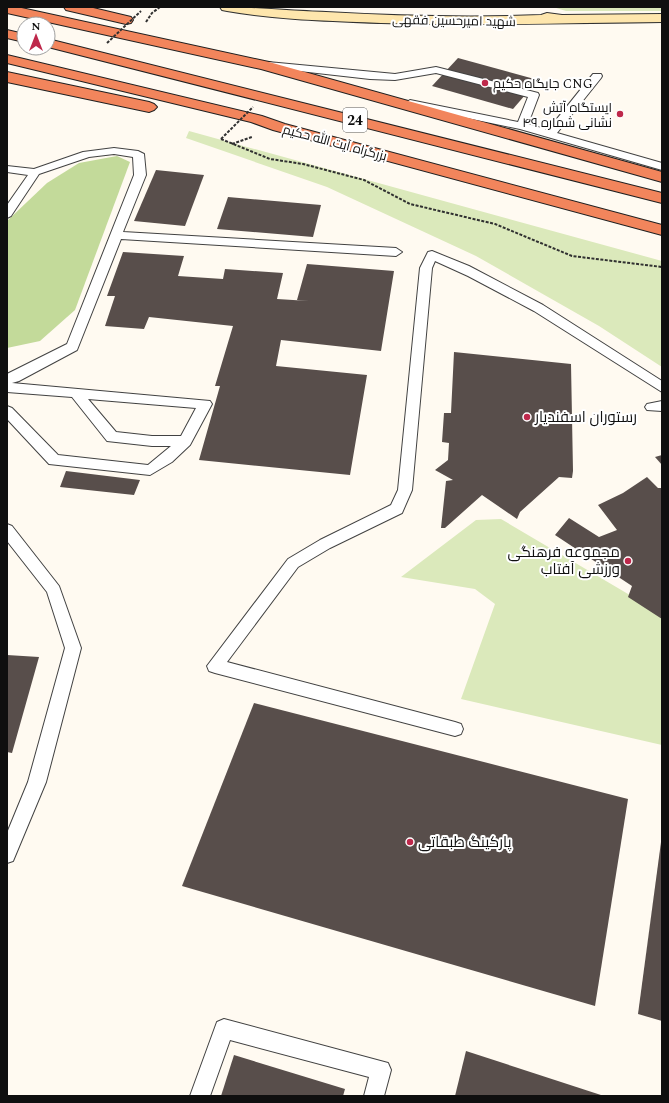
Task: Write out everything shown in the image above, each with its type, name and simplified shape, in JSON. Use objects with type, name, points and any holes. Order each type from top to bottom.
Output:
[{"type":"highway","points":[[72,7],[148,19],[264,65]]},
{"type":"highway","points":[[7,9],[264,65],[662,177]]},
{"type":"highway","name":"بزرگراه آیت الله حکیم","points":[[56,45],[662,198]]},
{"type":"highway","name":"بزرگراه آیت الله حکیم","points":[[7,59],[256,119],[279,127],[662,230]]},
{"type":"highway","points":[[7,77],[102,98],[180,113],[279,127]]},
{"type":"street","name":"شهید امیرحسین فقهی","points":[[227,7],[247,11],[322,16],[439,20],[562,19]]},
{"type":"street","name":"شهید امیرحسین فقهی","points":[[386,7],[481,7]]},
{"type":"street","points":[[531,7],[541,15],[562,19],[662,18]]},
{"type":"lane","points":[[264,65],[370,76],[394,77],[436,70],[534,95],[522,126]]},
{"type":"lane","points":[[551,134],[597,76]]},
{"type":"lane","points":[[376,96],[522,126],[662,167]]},
{"type":"lane","points":[[7,170],[35,172],[87,154],[114,150],[138,154],[140,175],[72,347],[14,378],[7,379]]},
{"type":"lane","points":[[7,214],[35,172]]},
{"type":"lane","points":[[117,235],[396,252]]},
{"type":"lane","points":[[455,729],[215,666],[293,563],[325,544],[397,509],[405,490],[426,268],[432,255],[451,262],[535,306],[582,333],[662,387]]},
{"type":"lane","points":[[7,387],[205,404],[185,441],[167,458],[150,470],[54,460],[7,411]]},
{"type":"lane","points":[[76,393],[112,437],[152,441],[185,441]]},
{"type":"lane","points":[[7,530],[54,590],[74,648],[36,782],[7,855]]},
{"type":"lane","points":[[200,1096],[224,1029],[381,1070],[374,1096]]},
{"type":"path","points":[[107,43],[141,11],[148,19],[160,7]]},
{"type":"path","points":[[253,107],[221,139],[270,159],[303,164],[364,180],[410,204],[450,215],[495,224],[572,256],[662,267]]},
{"type":"green space","points":[[553,7],[662,7],[662,11],[566,11]]},
{"type":"green space","points":[[189,131],[662,261],[662,367],[599,326],[476,256],[327,187],[186,138]]},
{"type":"green space","points":[[117,156],[130,162],[75,310],[40,341],[7,348],[7,221],[47,183],[79,163]]},
{"type":"green space","points":[[501,519],[662,614],[662,745],[461,699],[495,604],[475,589],[401,577],[476,520]]},
{"type":"building","name":"جایگاه حکیم CNG","points":[[458,58],[538,80],[513,109],[432,86]]},
{"type":"building","points":[[156,170],[204,175],[185,226],[134,221]]},
{"type":"building","points":[[228,197],[321,205],[313,237],[217,229]]},
{"type":"building","points":[[123,252],[184,256],[178,276],[223,279],[225,269],[283,273],[277,299],[309,301],[297,300],[307,264],[394,271],[381,351],[281,340],[276,366],[367,375],[350,475],[199,460],[220,386],[215,386],[233,326],[149,317],[144,329],[105,326],[115,296],[107,296]]},
{"type":"building","points":[[454,352],[571,364],[572,478],[559,477],[520,512],[517,519],[482,495],[445,528],[441,528],[446,481],[453,480],[435,470],[448,460],[449,443],[442,442],[444,413],[451,413]]},
{"type":"building","points":[[662,455],[662,465],[655,457]]},
{"type":"building","points":[[66,471],[140,480],[134,495],[60,487]]},
{"type":"building","name":"مجموعه فرهنگی ورزشی آفتاب","points":[[647,477],[658,488],[662,488],[662,619],[628,597],[632,586],[555,535],[569,518],[599,537],[617,530],[598,505],[623,493]]},
{"type":"building","points":[[7,655],[39,657],[12,753],[7,752]]},
{"type":"building","name":"پارکینگ طبقاتی","points":[[254,703],[628,799],[595,1006],[182,886]]},
{"type":"building","points":[[662,842],[662,1021],[638,1014]]},
{"type":"building","points":[[466,1051],[604,1096],[455,1096]]},
{"type":"building","points":[[234,1055],[345,1089],[343,1096],[221,1096]]},
{"type":"place","name":"جایگاه حکیم CNG","points":[[485,83]]},
{"type":"place","name":"ایستگاه آتش نشانی شماره ۴۹","points":[[620,114]]},
{"type":"place","name":"رستوران اسفندیار","points":[[527,417]]},
{"type":"place","name":"مجموعه فرهنگی ورزشی آفتاب","points":[[628,561]]},
{"type":"place","name":"پارکینگ طبقاتی","points":[[410,842]]}]
